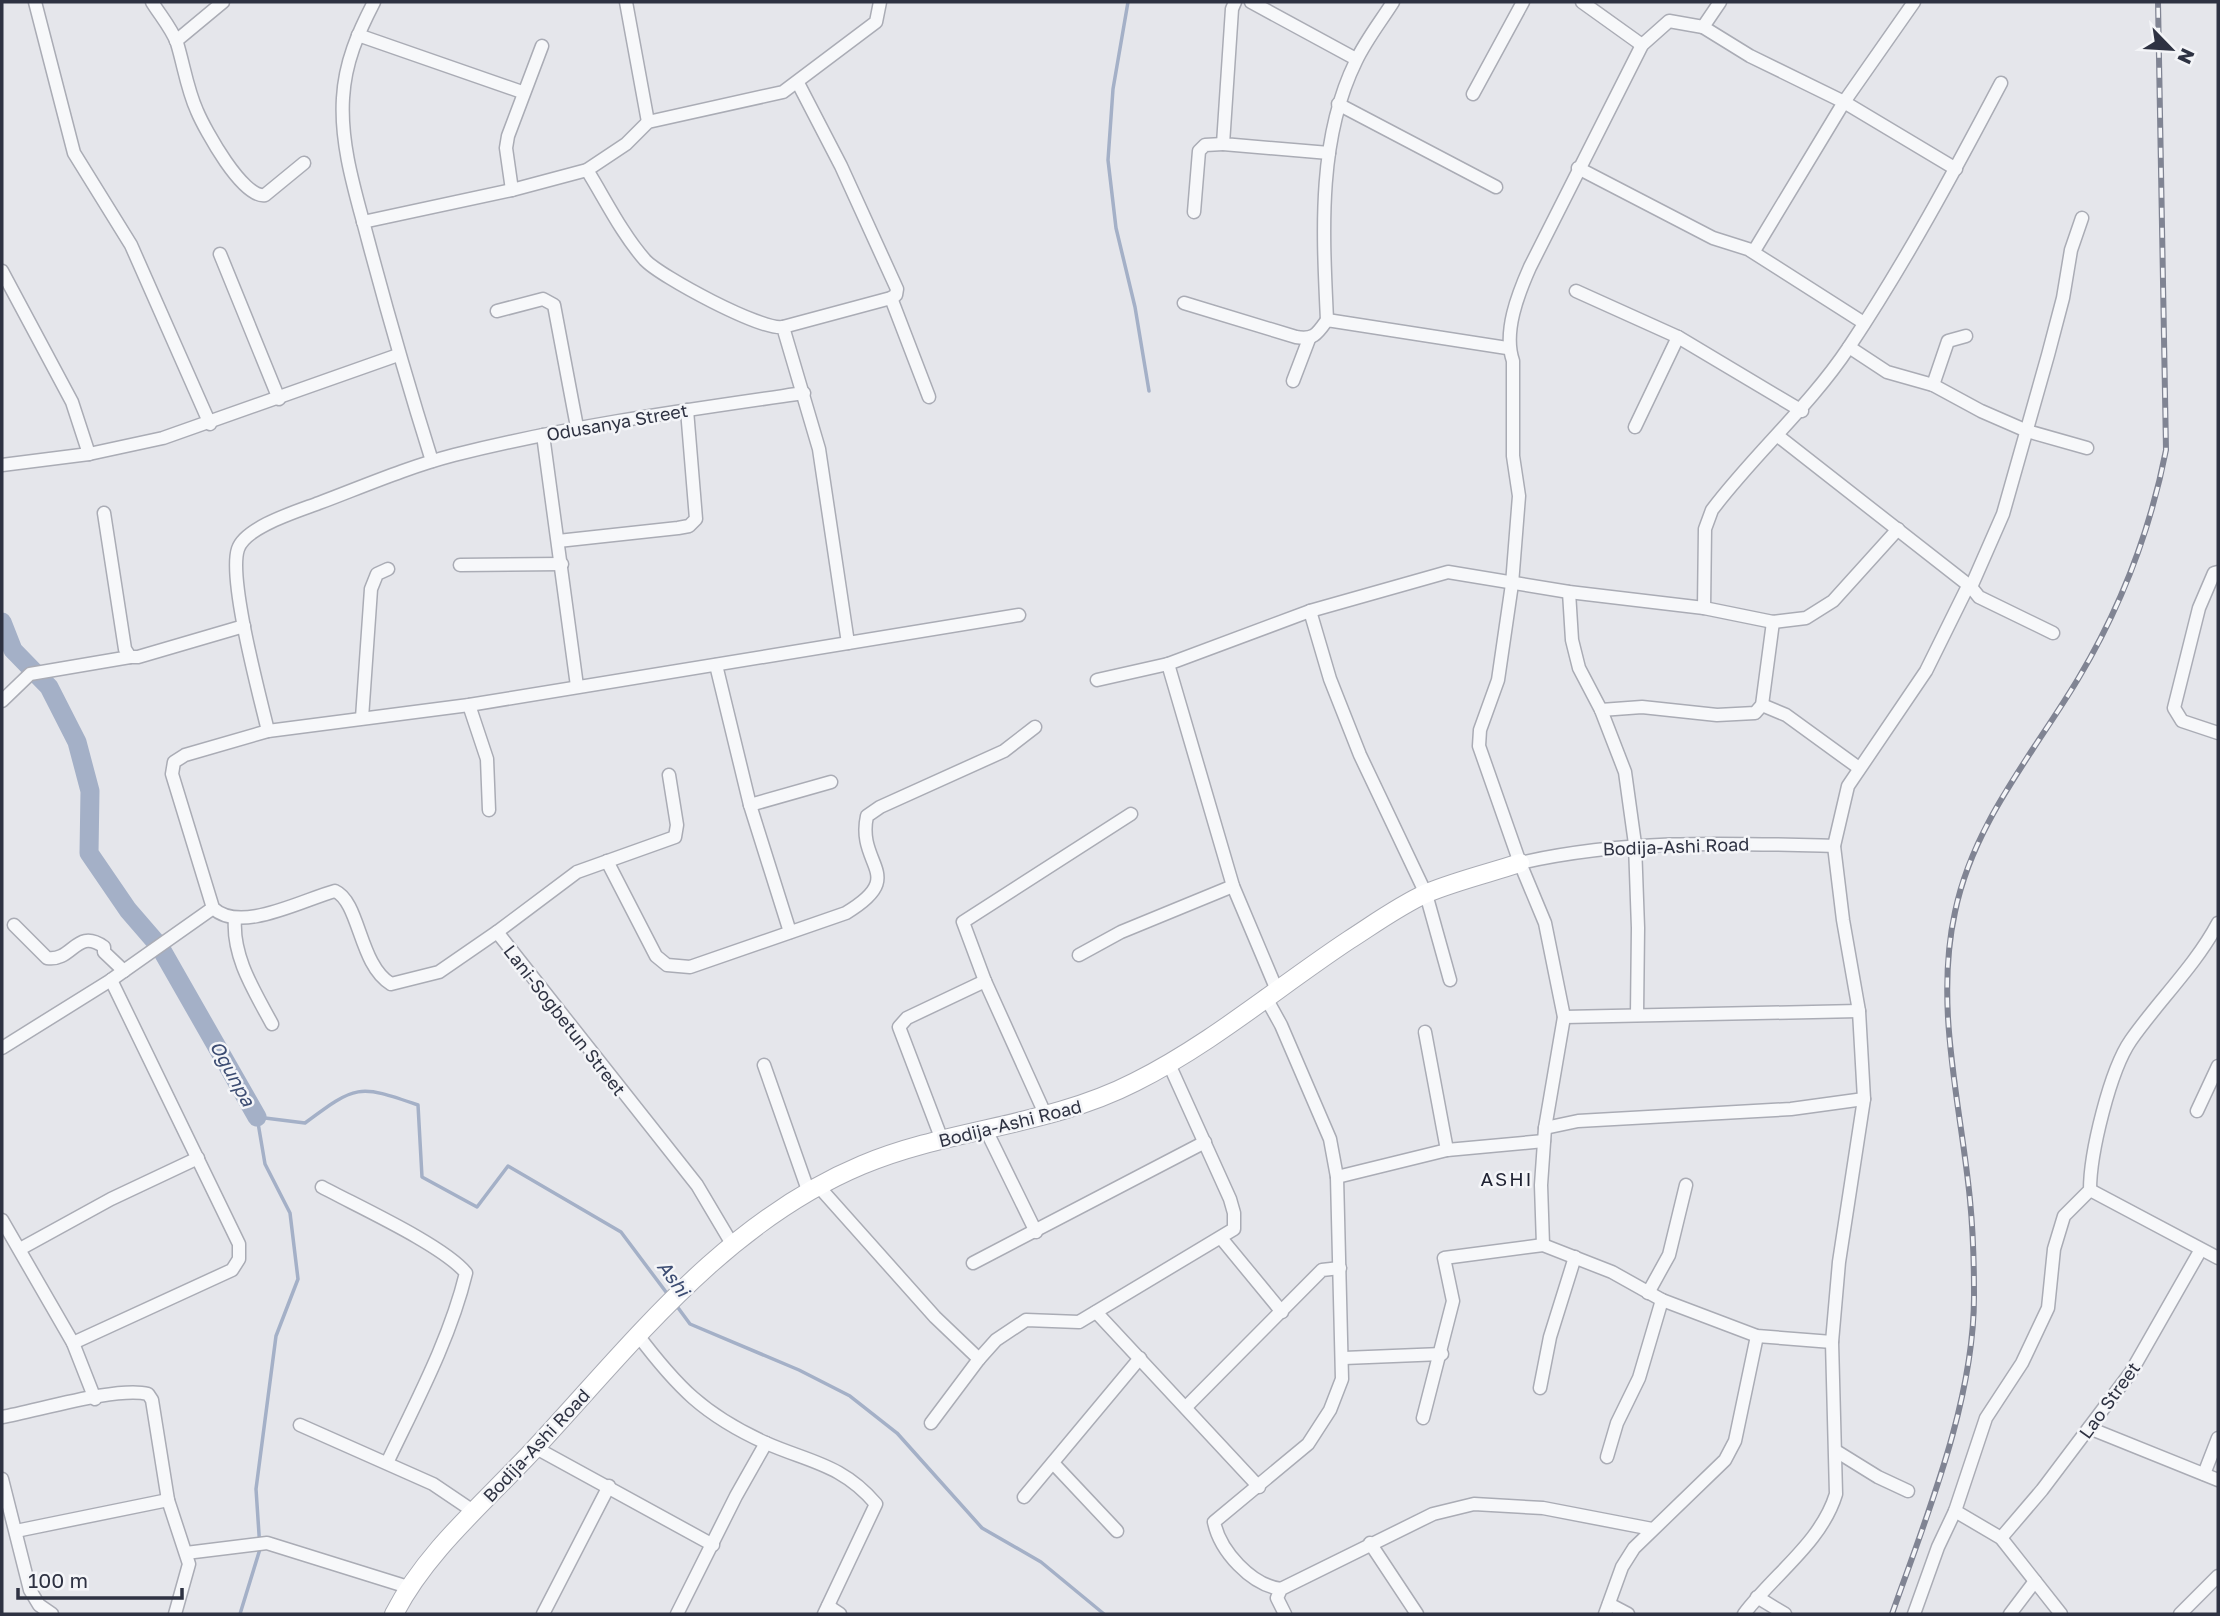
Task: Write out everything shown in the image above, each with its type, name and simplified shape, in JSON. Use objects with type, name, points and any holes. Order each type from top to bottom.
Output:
[{"type":"street","points":[[35,2],[74,153],[131,245],[210,424]]},
{"type":"street","points":[[152,2],[176,41],[196,109],[237,177],[250,191],[265,195],[304,163]]},
{"type":"street","points":[[176,41],[223,2]]},
{"type":"street","points":[[374,2],[358,35],[345,73],[342,107],[348,160],[398,355],[432,461]]},
{"type":"street","points":[[626,2],[648,122]]},
{"type":"street","points":[[363,222],[512,190],[587,170],[626,144],[648,122],[707,106],[768,96],[798,83],[876,22],[880,2]]},
{"type":"street","points":[[1223,144],[1232,9],[1235,2]]},
{"type":"street","points":[[1251,2],[1356,59]]},
{"type":"street","points":[[1184,303],[1309,339],[1316,336],[1327,320],[1324,247],[1328,153],[1338,104],[1356,59],[1393,2]]},
{"type":"street","points":[[1473,94],[1523,2]]},
{"type":"street","points":[[1582,2],[1642,45]]},
{"type":"street","points":[[1703,27],[1720,2]]},
{"type":"street","points":[[1751,251],[1758,248],[1844,102],[1914,2]]},
{"type":"street","points":[[1542,1245],[1541,1185],[1545,1135],[1564,1017],[1545,923],[1520,863],[1479,746],[1480,730],[1498,680],[1512,584],[1520,496],[1513,456],[1513,361],[1507,348],[1523,281],[1642,45],[1668,21],[1703,27],[1750,56],[1844,102],[1956,169]]},
{"type":"street","points":[[358,35],[522,92]]},
{"type":"street","points":[[512,190],[506,148],[522,92],[542,46]]},
{"type":"street","points":[[587,170],[645,259],[659,272],[734,312],[770,327],[783,327],[891,298],[896,295],[897,289],[841,166],[798,83]]},
{"type":"street","points":[[1704,608],[1705,529],[1712,510],[1802,411],[1849,347],[1956,169],[2001,83]]},
{"type":"street","points":[[1338,104],[1496,187]]},
{"type":"street","points":[[1194,212],[1199,151],[1205,145],[1223,144],[1328,153]]},
{"type":"street","points":[[1578,168],[1713,239],[1751,251],[1864,323]]},
{"type":"street","points":[[1744,1614],[1816,1534],[1830,1513],[1836,1494],[1832,1342],[1839,1262],[1864,1099],[1859,1011],[1843,920],[1834,846],[1848,786],[1919,681],[1970,586],[2003,514],[2063,298],[2071,250],[2082,218]]},
{"type":"street","points":[[220,254],[279,399]]},
{"type":"street","points":[[2,271],[72,402],[89,454]]},
{"type":"street","points":[[1576,291],[1678,337],[1802,411]]},
{"type":"street","points":[[891,298],[929,397]]},
{"type":"street","points":[[497,311],[543,299],[554,305],[577,427]]},
{"type":"street","points":[[1327,320],[1507,348]]},
{"type":"street","points":[[783,327],[821,460],[848,643]]},
{"type":"street","points":[[1933,385],[1948,341],[1966,336]]},
{"type":"street","points":[[1635,427],[1678,337]]},
{"type":"street","points":[[1293,381],[1309,339]]},
{"type":"street","points":[[1849,347],[1887,372],[1933,385],[1980,411],[2027,430],[2087,448]]},
{"type":"street","points":[[2,466],[89,454],[210,424],[398,355]]},
{"type":"street","name":"Odusanya Street","points":[[268,731],[244,626],[236,563],[238,548],[246,536],[285,516],[432,461],[577,427],[804,393]]},
{"type":"street","points":[[558,541],[678,528],[689,526],[696,519],[687,410]]},
{"type":"street","points":[[543,435],[577,686]]},
{"type":"street","points":[[1778,436],[1970,586],[1986,602],[2053,633]]},
{"type":"street","points":[[104,513],[125,649],[130,656]]},
{"type":"street","points":[[1097,680],[1168,664],[1310,611],[1448,572],[1512,584],[1704,608],[1773,622],[1806,618],[1818,613],[1833,601],[1898,529]]},
{"type":"street","points":[[460,565],[562,565]]},
{"type":"street","points":[[362,718],[371,589],[377,574],[388,569]]},
{"type":"street","points":[[2218,572],[2214,573],[2199,608],[2174,708],[2182,721],[2218,733]]},
{"type":"street","points":[[1569,592],[1572,640],[1579,668],[1601,710],[1625,772],[1635,844],[1637,1014]]},
{"type":"street","points":[[1310,611],[1330,679],[1360,755],[1426,894],[1450,980]]},
{"type":"street","points":[[272,1024],[241,960],[235,938],[235,919],[213,908],[172,774],[174,762],[185,755],[268,731],[469,705],[1019,615]]},
{"type":"street","points":[[1601,710],[1642,706],[1749,715],[1762,705],[1773,622]]},
{"type":"street","points":[[2,701],[35,673],[130,656],[138,657],[244,626]]},
{"type":"street","points":[[1168,664],[1233,886],[1271,992],[1330,1139],[1337,1177],[1344,1359],[1339,1393],[1308,1444],[1214,1522],[1231,1556],[1246,1571],[1269,1586],[1281,1589]]},
{"type":"street","points":[[716,665],[750,805],[790,932]]},
{"type":"street","points":[[469,705],[487,759],[489,810]]},
{"type":"street","points":[[1762,705],[1786,715],[1859,768]]},
{"type":"street","points":[[607,861],[656,956],[667,965],[690,967],[846,914],[869,899],[877,890],[878,880],[864,830],[867,816],[880,807],[1004,751],[1035,727]]},
{"type":"street","points":[[497,932],[577,872],[675,838],[677,825],[669,775]]},
{"type":"street","points":[[750,805],[831,782]]},
{"type":"street","points":[[1046,1116],[985,981],[964,931],[963,922],[1131,814]]},
{"type":"street","name":"Bodija-Ashi Road","points":[[394,1614],[408,1587],[473,1511],[536,1448],[637,1334],[684,1286],[732,1244],[815,1190],[860,1166],[942,1140],[987,1132],[1046,1116],[1117,1091],[1169,1064],[1271,992],[1426,894],[1520,863],[1575,851],[1635,844],[1834,846]]},
{"type":"street","points":[[1079,955],[1121,932],[1233,886]]},
{"type":"street","name":"Lani-Sogbetun Street","points":[[235,919],[273,912],[335,891],[346,900],[376,972],[391,984],[407,983],[439,972],[497,932],[696,1185],[732,1244]]},
{"type":"street","points":[[2,1048],[111,980],[213,908]]},
{"type":"street","points":[[1914,1614],[1938,1547],[1955,1511],[1986,1418],[2022,1363],[2048,1308],[2054,1249],[2060,1225],[2064,1216],[2090,1190],[2094,1149],[2117,1070],[2130,1042],[2205,947],[2218,923]]},
{"type":"street","points":[[14,925],[47,958],[59,958],[83,941],[91,940],[104,947],[104,952],[124,971]]},
{"type":"street","points":[[73,1343],[232,1270],[239,1259],[239,1244],[111,980]]},
{"type":"street","points":[[942,1140],[899,1027],[907,1018],[985,981]]},
{"type":"street","points":[[1564,1017],[1859,1011]]},
{"type":"street","points":[[1425,1032],[1447,1150]]},
{"type":"street","points":[[931,1423],[996,1340],[1026,1320],[1079,1322],[1234,1228],[1234,1213],[1169,1064]]},
{"type":"street","points":[[764,1065],[815,1190],[979,1359]]},
{"type":"street","points":[[2197,1111],[2218,1066]]},
{"type":"street","points":[[1337,1177],[1447,1150],[1545,1135],[1578,1121],[1791,1109],[1864,1099]]},
{"type":"street","points":[[987,1132],[1036,1232]]},
{"type":"street","points":[[973,1263],[1205,1142]]},
{"type":"street","points":[[20,1249],[110,1199],[198,1158]]},
{"type":"street","points":[[1648,1293],[1669,1255],[1686,1185]]},
{"type":"street","points":[[322,1187],[446,1255],[466,1273],[459,1298],[387,1463]]},
{"type":"street","points":[[2090,1190],[2200,1251],[2218,1258]]},
{"type":"street","points":[[2,1220],[73,1343],[95,1399]]},
{"type":"street","points":[[1221,1238],[1282,1312]]},
{"type":"street","points":[[1423,1418],[1453,1301],[1444,1258],[1542,1245],[1612,1272],[1662,1300],[1756,1336],[1832,1342]]},
{"type":"street","name":"Lao Street","points":[[2001,1538],[2131,1372],[2200,1251]]},
{"type":"street","points":[[1540,1388],[1550,1337],[1575,1257]]},
{"type":"street","points":[[1187,1406],[1322,1270],[1340,1268]]},
{"type":"street","points":[[1607,1457],[1617,1423],[1639,1378],[1662,1300]]},
{"type":"street","points":[[1096,1312],[1187,1406],[1259,1487]]},
{"type":"street","points":[[637,1334],[680,1389],[703,1409],[766,1443],[825,1464],[865,1492],[876,1504],[826,1610],[841,1614]]},
{"type":"street","points":[[1628,1614],[1606,1609],[1622,1567],[1652,1529],[1725,1460],[1735,1441],[1756,1336]]},
{"type":"street","points":[[1344,1359],[1441,1354]]},
{"type":"street","points":[[1024,1497],[1140,1359]]},
{"type":"street","points":[[2,1418],[95,1399],[138,1392],[148,1394],[152,1400],[169,1500],[189,1564],[175,1614]]},
{"type":"street","points":[[300,1425],[433,1484],[473,1511]]},
{"type":"street","points":[[2089,1428],[2218,1480]]},
{"type":"street","points":[[2204,1474],[2218,1438]]},
{"type":"street","points":[[677,1614],[766,1443]]},
{"type":"street","points":[[536,1448],[713,1545]]},
{"type":"street","points":[[1836,1451],[1878,1478],[1908,1491]]},
{"type":"street","points":[[1053,1463],[1117,1531]]},
{"type":"street","points":[[2,1479],[30,1590],[34,1599],[52,1614]]},
{"type":"street","points":[[543,1614],[609,1486]]},
{"type":"street","points":[[16,1531],[169,1500]]},
{"type":"street","points":[[1285,1614],[1277,1598],[1281,1589],[1433,1514],[1474,1504],[1543,1508],[1652,1529]]},
{"type":"street","points":[[1955,1511],[2001,1538],[2061,1614]]},
{"type":"street","points":[[186,1553],[261,1543],[408,1587]]},
{"type":"street","points":[[1370,1543],[1417,1614]]},
{"type":"street","points":[[2180,1614],[2218,1576]]},
{"type":"street","points":[[2010,1614],[2035,1581]]},
{"type":"street","points":[[1757,1597],[1785,1614]]},
{"type":"waterway","points":[[1128,2],[1113,89],[1108,160],[1116,228],[1135,307],[1149,391]]},
{"type":"waterway","name":"Ogunpa","points":[[2,622],[13,650],[49,687],[77,742],[90,791],[89,853],[128,910],[160,947],[257,1117]]},
{"type":"waterway","name":"Ashi","points":[[240,1614],[260,1549],[256,1489],[276,1336],[298,1279],[290,1213],[265,1164],[257,1117],[305,1123],[347,1095],[369,1091],[418,1105],[422,1177],[477,1207],[508,1166],[621,1232],[669,1296]]},
{"type":"waterway","name":"Ashi","points":[[676,1305],[690,1324],[799,1370],[850,1396],[897,1433],[982,1528],[1041,1562],[1104,1614]]},
{"type":"railway","points":[[1892,1614],[1934,1497],[1958,1415],[1972,1333],[1974,1281],[1971,1212],[1948,1020],[1949,948],[1955,912],[1975,849],[1990,819],[2078,679],[2121,597],[2152,510],[2166,450],[2158,2]]},
{"type":"district","name":"ASHI","points":[[1507,1178]]}]
